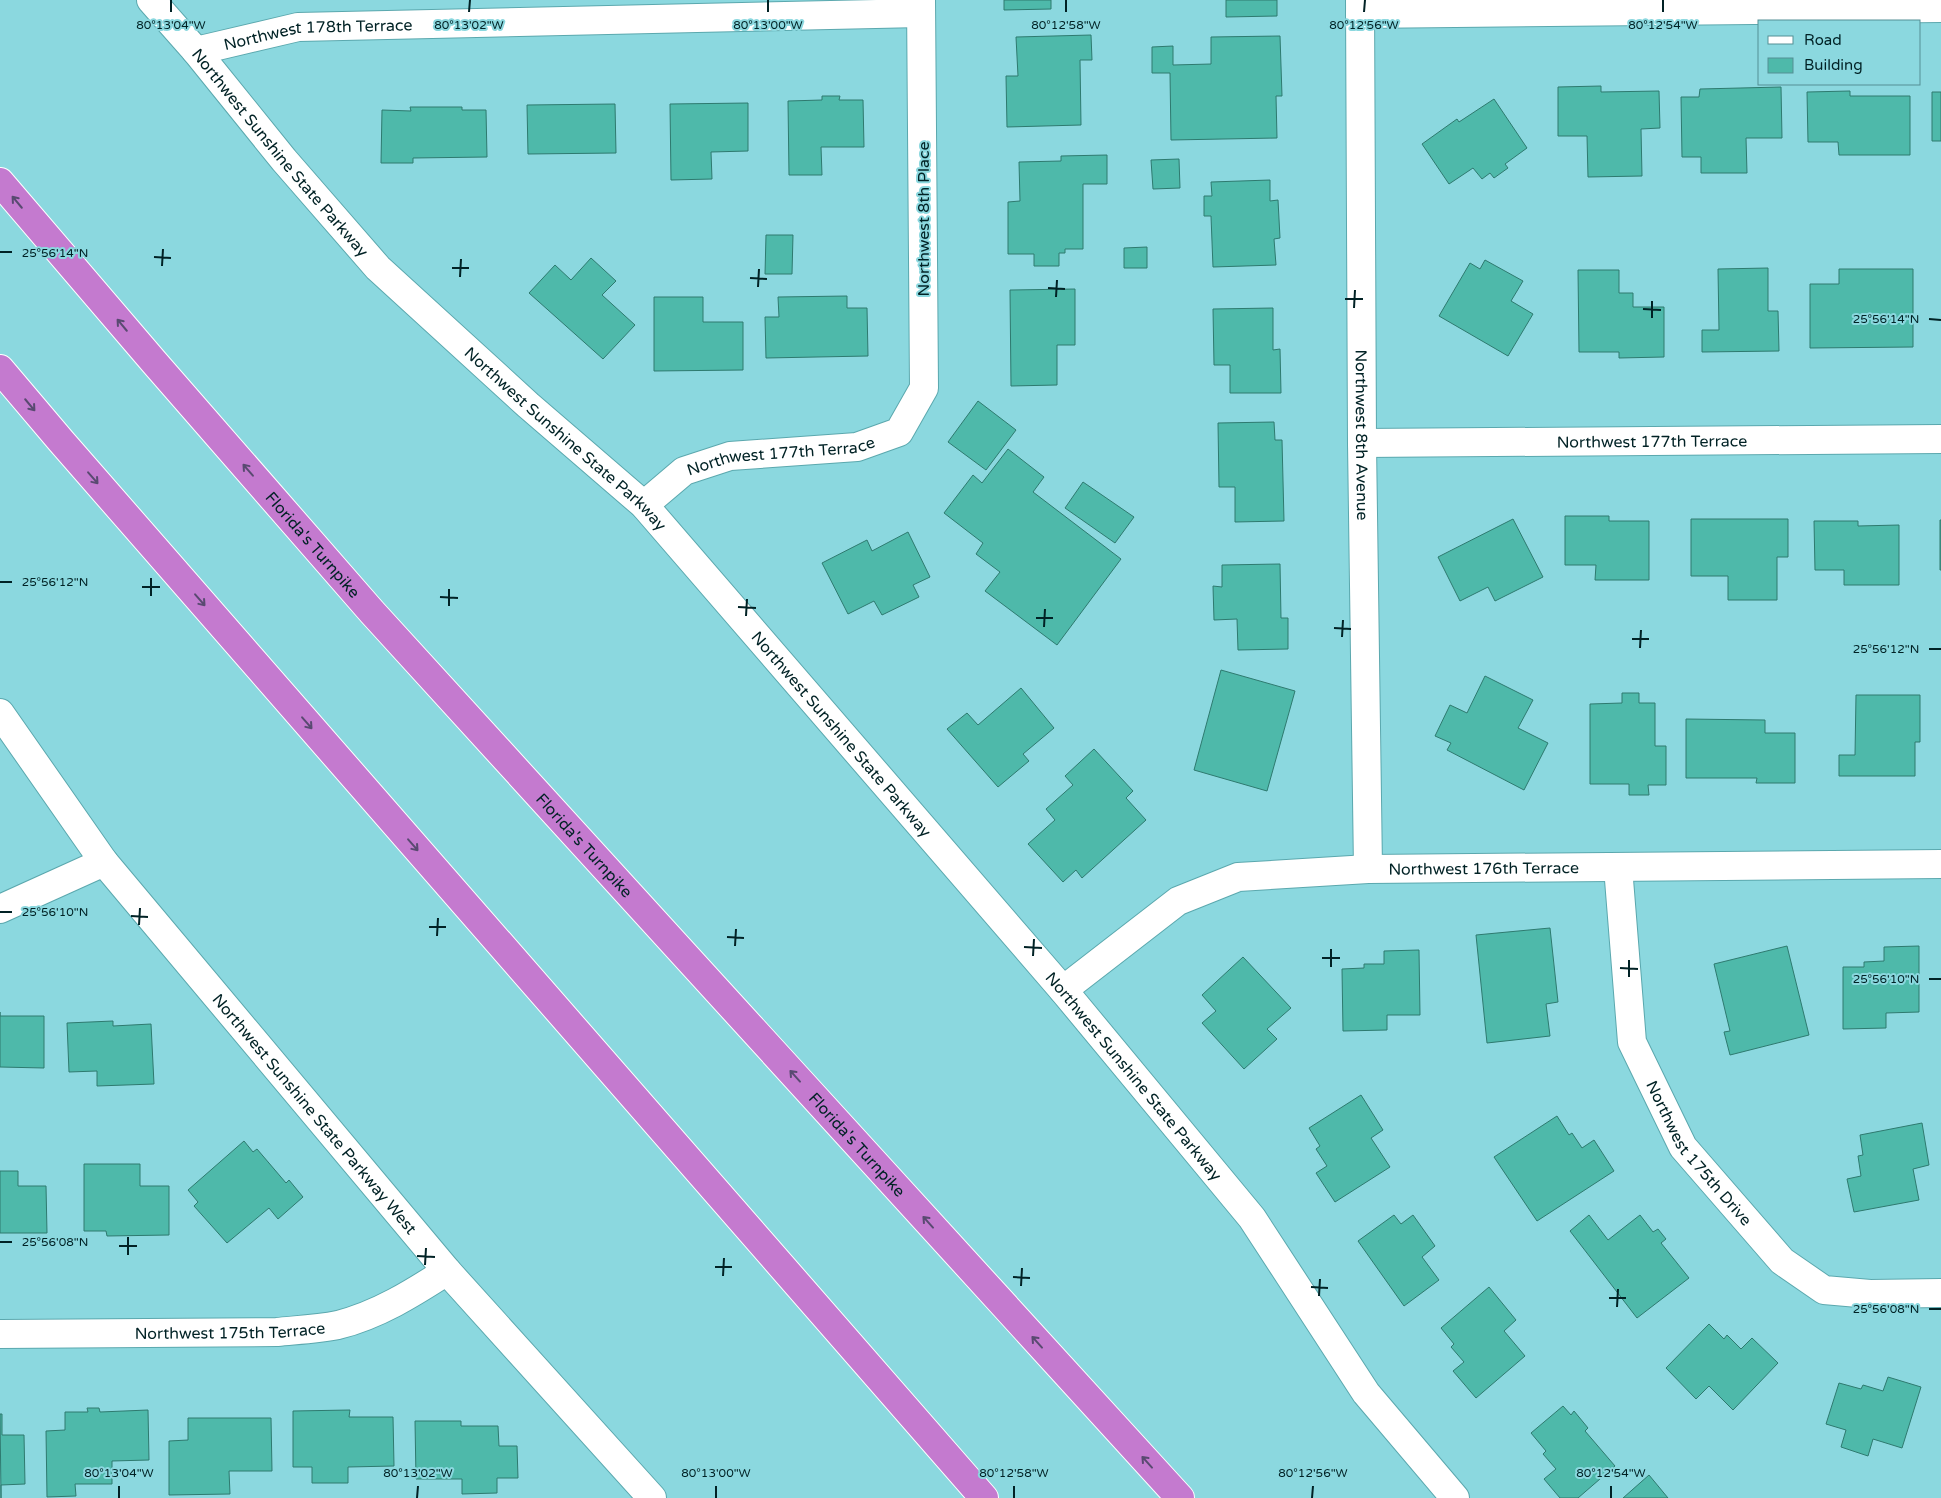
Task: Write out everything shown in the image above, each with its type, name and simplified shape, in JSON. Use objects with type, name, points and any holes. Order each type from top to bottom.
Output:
[{"type":"highway","name":"Florida's Turnpike","points":[[0,182],[160,370],[372,612],[1180,1498]]},
{"type":"highway","points":[[0,369],[984,1498]]},
{"type":"street","name":"Northwest Sunshine State Parkway","points":[[151,0],[196,51],[284,160],[378,268],[528,405],[644,505],[1063,990],[1252,1218],[1366,1393],[1455,1498]]},
{"type":"street","name":"Northwest 178th Terrace","points":[[196,51],[298,27],[921,6]]},
{"type":"street","name":"Northwest 8th Place","points":[[899,432],[924,388],[921,6]]},
{"type":"street","points":[[1360,7],[1941,8]]},
{"type":"street","name":"Northwest 8th Avenue","points":[[1360,7],[1362,443],[1368,869]]},
{"type":"street","name":"Northwest 177th Terrace","points":[[644,505],[684,470],[730,456],[857,448],[899,432]]},
{"type":"street","name":"Northwest 177th Terrace","points":[[1362,443],[1941,439]]},
{"type":"street","name":"Northwest Sunshine State Parkway West","points":[[0,712],[104,862],[447,1271],[652,1498]]},
{"type":"street","points":[[0,909],[104,862]]},
{"type":"street","name":"Northwest 176th Terrace","points":[[1063,990],[1178,901],[1238,877],[1368,869],[1941,864]]},
{"type":"street","name":"Northwest 175th Drive","points":[[1618,867],[1632,1042],[1683,1147],[1782,1261],[1824,1290],[1870,1294],[1941,1294]]},
{"type":"street","name":"Northwest 175th Terrace","points":[[0,1334],[277,1332],[310,1329],[339,1324],[377,1311],[410,1295],[447,1271]]},
{"type":"building","points":[[1004,0],[1051,0],[1051,9],[1004,10]]},
{"type":"building","points":[[1226,0],[1277,0],[1277,16],[1226,17]]},
{"type":"building","points":[[1091,35],[1092,60],[1080,60],[1081,125],[1007,127],[1006,76],[1018,76],[1016,37]]},
{"type":"building","points":[[1280,36],[1282,96],[1276,96],[1277,138],[1171,140],[1170,73],[1152,73],[1152,47],[1173,46],[1173,65],[1211,64],[1211,37]]},
{"type":"building","points":[[1601,86],[1601,92],[1659,91],[1660,128],[1641,129],[1642,176],[1588,177],[1587,136],[1558,136],[1558,87]]},
{"type":"building","points":[[1781,87],[1782,138],[1746,138],[1747,173],[1701,173],[1701,157],[1682,157],[1681,97],[1699,97],[1700,89]]},
{"type":"building","points":[[1850,91],[1850,96],[1910,96],[1910,155],[1839,155],[1838,142],[1808,142],[1807,92]]},
{"type":"building","points":[[1932,92],[1941,92],[1941,141],[1932,141]]},
{"type":"building","points":[[822,96],[840,96],[839,100],[863,100],[864,147],[821,147],[822,175],[789,175],[788,101],[822,100]]},
{"type":"building","points":[[1494,99],[1527,148],[1505,164],[1508,168],[1494,178],[1490,173],[1482,179],[1473,168],[1449,184],[1422,144],[1457,119],[1459,122]]},
{"type":"building","points":[[748,103],[748,151],[711,152],[712,179],[671,180],[670,104]]},
{"type":"building","points":[[615,104],[616,153],[528,154],[527,105]]},
{"type":"building","points":[[410,107],[462,107],[462,110],[486,110],[487,157],[413,158],[413,163],[381,163],[382,110],[411,111]]},
{"type":"building","points":[[1107,155],[1107,184],[1083,184],[1083,249],[1065,249],[1065,253],[1059,253],[1059,266],[1034,266],[1034,254],[1008,254],[1008,202],[1020,201],[1019,162],[1061,161],[1061,156]]},
{"type":"building","points":[[1179,159],[1180,188],[1153,189],[1151,160]]},
{"type":"building","points":[[1270,180],[1270,201],[1278,200],[1280,238],[1274,239],[1276,265],[1213,267],[1211,216],[1204,216],[1204,196],[1212,196],[1211,182]]},
{"type":"building","points":[[766,235],[793,235],[792,274],[765,274]]},
{"type":"building","points":[[1147,247],[1147,268],[1124,268],[1124,248]]},
{"type":"building","points":[[591,258],[616,281],[602,295],[635,325],[603,359],[529,293],[555,265],[571,280]]},
{"type":"building","points":[[1485,260],[1523,281],[1511,301],[1533,314],[1508,356],[1439,316],[1470,263],[1480,269]]},
{"type":"building","points":[[1768,268],[1768,311],[1778,311],[1779,351],[1702,352],[1702,330],[1719,330],[1718,269]]},
{"type":"building","points":[[1839,269],[1913,269],[1913,347],[1810,348],[1810,284],[1839,284]]},
{"type":"building","points":[[1578,270],[1619,270],[1619,293],[1633,293],[1633,307],[1664,307],[1664,357],[1619,358],[1619,352],[1579,352]]},
{"type":"building","points":[[1075,289],[1075,345],[1057,345],[1057,385],[1011,386],[1010,290]]},
{"type":"building","points":[[847,296],[847,308],[867,308],[868,356],[766,358],[765,317],[779,317],[778,297]]},
{"type":"building","points":[[654,297],[703,297],[703,322],[743,322],[743,370],[654,371]]},
{"type":"building","points":[[1273,308],[1273,350],[1280,349],[1281,393],[1230,393],[1230,365],[1214,365],[1213,309]]},
{"type":"building","points":[[978,401],[1016,430],[986,470],[948,442]]},
{"type":"building","points":[[1274,422],[1275,440],[1282,440],[1284,521],[1235,522],[1235,487],[1219,487],[1218,423]]},
{"type":"building","points":[[1008,449],[1044,477],[1033,492],[1121,559],[1057,645],[985,591],[1000,572],[976,554],[983,543],[944,513],[973,475],[982,483]]},
{"type":"building","points":[[1083,482],[1134,517],[1115,543],[1065,508]]},
{"type":"building","points":[[1565,516],[1609,516],[1609,521],[1649,521],[1649,580],[1595,580],[1596,565],[1565,565]]},
{"type":"building","points":[[1513,519],[1543,577],[1495,601],[1488,587],[1460,601],[1438,557]]},
{"type":"building","points":[[1691,519],[1788,519],[1788,557],[1777,557],[1777,600],[1728,600],[1728,576],[1691,576]]},
{"type":"building","points":[[1941,520],[1941,570],[1940,570]]},
{"type":"building","points":[[1814,521],[1858,521],[1858,526],[1899,525],[1899,585],[1844,585],[1844,570],[1815,570]]},
{"type":"building","points":[[908,532],[930,577],[913,585],[919,597],[882,615],[874,601],[848,614],[822,563],[867,540],[872,551]]},
{"type":"building","points":[[1280,564],[1281,618],[1288,618],[1288,649],[1238,650],[1237,619],[1214,620],[1213,586],[1222,587],[1222,565]]},
{"type":"building","points":[[1221,670],[1295,691],[1267,791],[1194,770]]},
{"type":"building","points":[[1485,676],[1533,700],[1518,728],[1548,743],[1524,790],[1447,750],[1451,743],[1435,736],[1450,705],[1467,713]]},
{"type":"building","points":[[1021,688],[1054,728],[1023,754],[1029,761],[998,787],[947,729],[967,713],[978,725]]},
{"type":"building","points":[[1622,693],[1639,693],[1639,703],[1655,703],[1655,746],[1666,746],[1666,785],[1648,785],[1649,795],[1629,795],[1629,784],[1590,784],[1590,704],[1622,703]]},
{"type":"building","points":[[1856,695],[1920,695],[1920,742],[1915,742],[1915,776],[1839,776],[1839,755],[1855,755]]},
{"type":"building","points":[[1686,719],[1765,720],[1765,733],[1795,733],[1795,783],[1756,783],[1757,778],[1686,778]]},
{"type":"building","points":[[1094,749],[1133,791],[1126,798],[1146,820],[1082,878],[1076,870],[1063,882],[1028,844],[1055,820],[1046,809],[1073,785],[1065,776]]},
{"type":"building","points":[[1550,928],[1558,1002],[1546,1004],[1550,1036],[1487,1043],[1476,935]]},
{"type":"building","points":[[1787,946],[1809,1035],[1730,1055],[1724,1032],[1730,1031],[1714,964]]},
{"type":"building","points":[[1919,946],[1919,1012],[1886,1013],[1886,1028],[1843,1029],[1843,967],[1864,967],[1864,962],[1884,961],[1884,947]]},
{"type":"building","points":[[1419,950],[1420,1015],[1387,1015],[1387,1030],[1343,1031],[1342,969],[1364,968],[1364,964],[1384,964],[1384,951]]},
{"type":"building","points":[[1243,957],[1291,1008],[1267,1029],[1277,1039],[1244,1069],[1202,1023],[1216,1011],[1202,995]]},
{"type":"building","points":[[0,1016],[44,1016],[44,1068],[0,1067]]},
{"type":"building","points":[[113,1021],[113,1026],[151,1024],[154,1084],[97,1086],[97,1071],[69,1072],[67,1023]]},
{"type":"building","points":[[1361,1095],[1383,1130],[1371,1138],[1390,1167],[1335,1202],[1316,1173],[1327,1166],[1316,1149],[1320,1146],[1309,1128]]},
{"type":"building","points":[[1557,1116],[1569,1135],[1572,1133],[1582,1148],[1594,1140],[1614,1171],[1537,1221],[1494,1157]]},
{"type":"building","points":[[1922,1123],[1929,1165],[1913,1169],[1919,1200],[1854,1212],[1847,1179],[1861,1176],[1858,1156],[1863,1155],[1860,1135]]},
{"type":"building","points":[[244,1141],[253,1152],[257,1149],[286,1183],[289,1180],[303,1197],[278,1219],[269,1208],[227,1243],[194,1206],[198,1202],[188,1190]]},
{"type":"building","points":[[84,1164],[140,1164],[140,1186],[169,1186],[169,1235],[107,1236],[106,1231],[84,1231]]},
{"type":"building","points":[[0,1171],[18,1171],[18,1186],[46,1186],[47,1233],[0,1233]]},
{"type":"building","points":[[1394,1215],[1401,1224],[1413,1215],[1435,1246],[1422,1257],[1439,1280],[1404,1306],[1358,1241]]},
{"type":"building","points":[[1589,1215],[1608,1240],[1640,1215],[1653,1232],[1658,1229],[1666,1239],[1661,1243],[1689,1278],[1637,1318],[1570,1231]]},
{"type":"building","points":[[1489,1287],[1516,1320],[1504,1331],[1525,1356],[1476,1398],[1453,1371],[1464,1362],[1451,1347],[1454,1344],[1441,1328]]},
{"type":"building","points":[[1709,1324],[1724,1339],[1727,1335],[1741,1349],[1752,1338],[1778,1363],[1733,1410],[1709,1386],[1696,1399],[1666,1368]]},
{"type":"building","points":[[1888,1377],[1921,1387],[1902,1448],[1873,1439],[1868,1456],[1841,1447],[1846,1430],[1826,1424],[1839,1383],[1861,1389],[1863,1385],[1883,1391]]},
{"type":"building","points":[[1563,1406],[1571,1415],[1574,1411],[1588,1428],[1585,1431],[1615,1466],[1578,1498],[1560,1498],[1544,1479],[1556,1469],[1543,1454],[1546,1451],[1531,1433]]},
{"type":"building","points":[[87,1408],[99,1408],[100,1412],[148,1410],[149,1460],[112,1461],[112,1484],[75,1484],[76,1496],[47,1497],[46,1431],[65,1430],[65,1412],[88,1412]]},
{"type":"building","points":[[350,1410],[349,1417],[393,1417],[394,1466],[348,1467],[348,1483],[312,1483],[312,1467],[293,1467],[293,1411]]},
{"type":"building","points":[[0,1414],[2,1414],[2,1435],[24,1435],[25,1484],[1,1485],[1,1498]]},
{"type":"building","points":[[188,1418],[271,1418],[272,1471],[229,1471],[230,1494],[169,1495],[169,1441],[188,1440]]},
{"type":"building","points":[[415,1421],[461,1421],[461,1426],[498,1426],[499,1446],[517,1446],[518,1478],[497,1478],[497,1493],[462,1494],[462,1479],[416,1479]]},
{"type":"building","points":[[1649,1475],[1668,1498],[1623,1498]]}]
